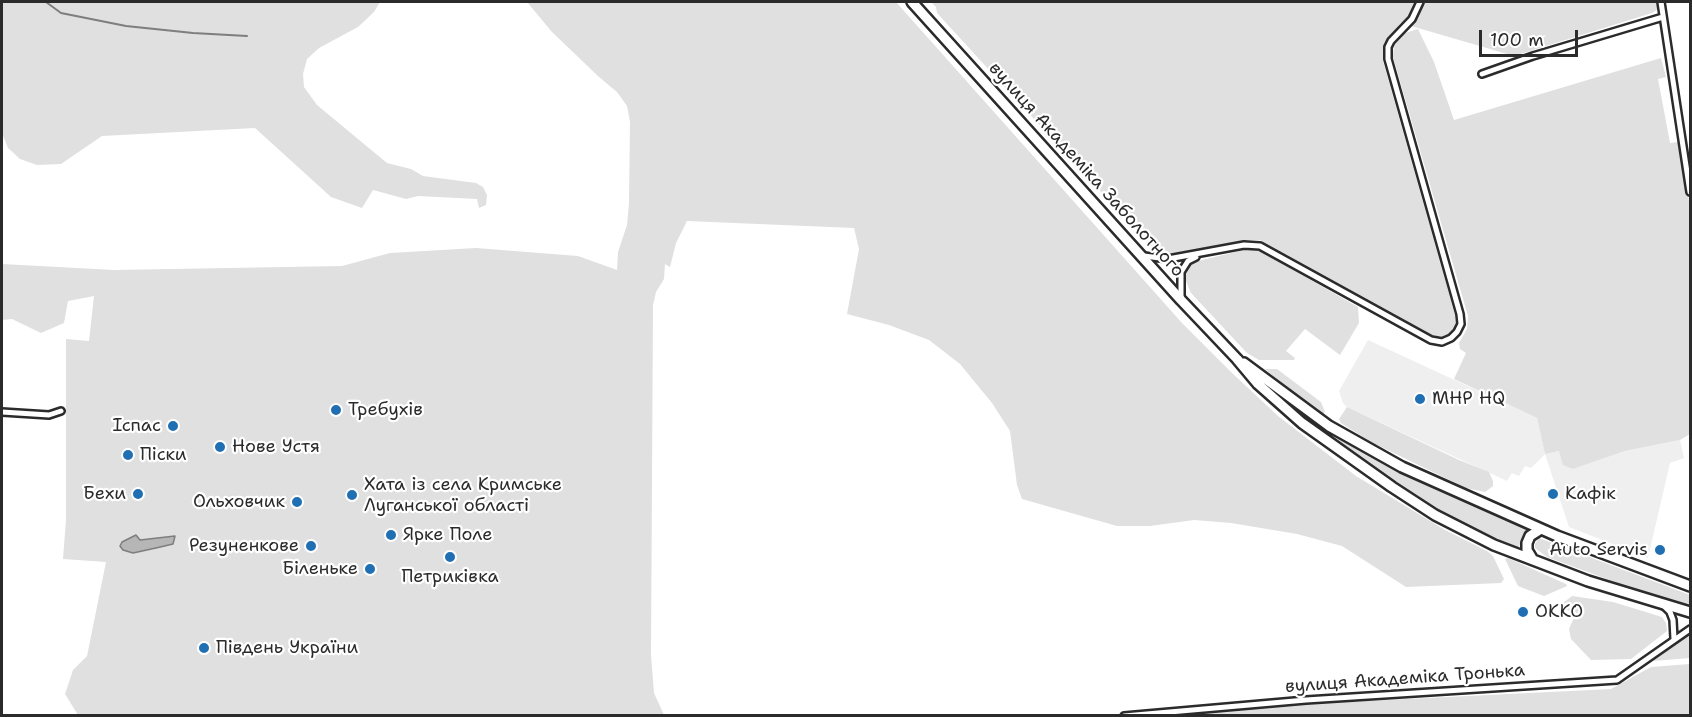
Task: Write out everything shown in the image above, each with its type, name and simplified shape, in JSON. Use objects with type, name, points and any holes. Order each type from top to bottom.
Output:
[{"type":"highway","name":"вулиця Академіка Заболотного","points":[[912,2],[1181,300],[1278,403],[1359,466],[1435,515],[1494,545],[1587,581],[1690,612]]},
{"type":"highway","name":"вулиця Академіка Заболотного","points":[[1238,359],[1307,412],[1402,467],[1541,529],[1690,586]]},
{"type":"highway","points":[[1534,561],[1527,549],[1527,543],[1535,532],[1541,529]]},
{"type":"street","points":[[1142,256],[1168,259],[1244,245],[1260,246],[1431,340],[1442,342],[1451,338],[1461,324],[1460,314],[1388,59],[1388,47],[1391,41],[1412,19],[1420,2]]},
{"type":"street","points":[[1660,2],[1690,192]]},
{"type":"street","points":[[1482,74],[1533,56],[1663,17]]},
{"type":"street","points":[[1181,300],[1180,279],[1183,266],[1203,254]]},
{"type":"street","points":[[2,412],[49,415],[61,411]]},
{"type":"street","points":[[1662,604],[1670,612],[1673,620],[1674,639]]},
{"type":"street","name":"вулиця Академіка Тронька","points":[[1124,716],[1306,700],[1617,680],[1690,628]]},
{"type":"shaded area","points":[[2,2],[380,2],[374,12],[358,27],[319,48],[307,59],[303,74],[304,87],[317,105],[387,163],[411,169],[423,176],[476,183],[483,187],[487,195],[486,205],[479,208],[477,199],[418,196],[406,199],[373,190],[362,208],[331,197],[255,128],[102,136],[61,164],[37,165],[20,159],[8,148],[2,133]]},
{"type":"shaded area","points":[[527,2],[896,2],[1182,323],[1231,372],[1278,416],[1356,476],[1445,530],[1487,551],[1493,556],[1504,579],[1501,583],[1406,587],[1342,546],[1297,534],[1231,523],[1194,520],[1150,526],[1117,526],[1022,499],[1017,485],[1010,431],[992,403],[960,364],[929,340],[889,325],[847,314],[859,249],[854,228],[687,221],[676,243],[670,267],[665,264],[664,279],[656,292],[653,305],[651,655],[654,693],[664,715],[78,715],[65,694],[73,670],[87,656],[106,562],[63,559],[66,520],[66,339],[89,341],[94,296],[68,301],[64,323],[41,333],[12,319],[2,320],[2,264],[114,270],[342,266],[390,253],[476,248],[578,256],[617,270],[618,252],[627,225],[629,203],[630,122],[627,106],[617,92],[552,32]]},
{"type":"shaded area","points":[[931,2],[1668,2],[1652,13],[1514,56],[1401,23],[1384,43],[1383,61],[1455,315],[1456,324],[1453,330],[1448,336],[1440,337],[1432,335],[1260,240],[1244,240],[1172,255],[1154,250],[937,13],[936,7]]},
{"type":"shaded area","points":[[1418,29],[1434,62],[1454,120],[1661,58],[1666,77],[1658,79],[1670,143],[1678,142],[1690,206],[1690,434],[1680,440],[1625,451],[1573,469],[1563,465],[1559,451],[1545,454],[1537,418],[1454,379],[1466,353],[1460,349],[1459,343],[1467,329],[1468,316],[1393,57],[1394,46],[1405,33]]},
{"type":"shaded area","points":[[1248,249],[1260,251],[1358,307],[1359,323],[1340,355],[1305,329],[1286,351],[1295,358],[1294,360],[1259,360],[1247,353],[1191,293],[1183,274],[1190,263]]},
{"type":"shaded area","points":[[1368,340],[1537,418],[1545,454],[1531,468],[1525,466],[1519,476],[1512,473],[1507,481],[1347,407],[1339,391]]},
{"type":"shaded area","points":[[1265,369],[1277,369],[1321,402],[1325,412],[1323,414],[1303,400]]},
{"type":"shaded area","points":[[1285,402],[1328,431],[1386,465],[1527,530],[1521,539],[1518,552],[1438,510],[1386,478],[1327,436]]},
{"type":"shaded area","points":[[1347,407],[1489,472],[1493,486],[1485,492],[1466,488],[1371,442],[1341,423],[1339,419]]},
{"type":"shaded area","points":[[1680,440],[1684,458],[1670,463],[1648,558],[1569,527],[1545,454],[1559,451],[1573,469],[1625,451]]},
{"type":"shaded area","points":[[136,535],[140,540],[175,536],[173,544],[133,553],[123,550],[120,546],[122,542]]},
{"type":"shaded area","points":[[1539,538],[1690,595],[1690,605],[1623,585],[1547,557],[1535,548]]},
{"type":"shaded area","points":[[1508,558],[1567,586],[1544,596],[1518,586],[1505,559]]},
{"type":"shaded area","points":[[1572,596],[1613,602],[1662,617],[1667,631],[1631,659],[1591,660],[1571,639],[1569,629],[1576,613],[1565,610],[1563,603]]},
{"type":"shaded area","points":[[1690,634],[1690,658],[1653,661]]},
{"type":"shaded area","points":[[1690,664],[1690,715],[1177,715],[1305,704],[1611,689],[1651,667]]},
{"type":"waterway","points":[[46,2],[61,13],[126,26],[247,36]]},
{"type":"place","name":"MHP HQ","points":[[1420,399]]},
{"type":"place","name":"Требухів","points":[[336,410]]},
{"type":"place","name":"Іспас","points":[[173,426]]},
{"type":"place","name":"Нове Устя","points":[[220,447]]},
{"type":"place","name":"Піски","points":[[128,455]]},
{"type":"place","name":"Бехи","points":[[138,494]]},
{"type":"place","name":"Кафік","points":[[1553,494]]},
{"type":"place","name":"Хата iз села Кримське Луганської області","points":[[352,495]]},
{"type":"place","name":"Ольховчик","points":[[297,502]]},
{"type":"place","name":"Ярке Поле","points":[[391,535]]},
{"type":"place","name":"Резуненкове","points":[[311,546]]},
{"type":"place","name":"Auto Servis","points":[[1660,550]]},
{"type":"place","name":"Петриківка","points":[[450,557]]},
{"type":"place","name":"Біленьке","points":[[370,569]]},
{"type":"place","name":"ОККО","points":[[1523,612]]},
{"type":"place","name":"Південь України","points":[[204,648]]}]
